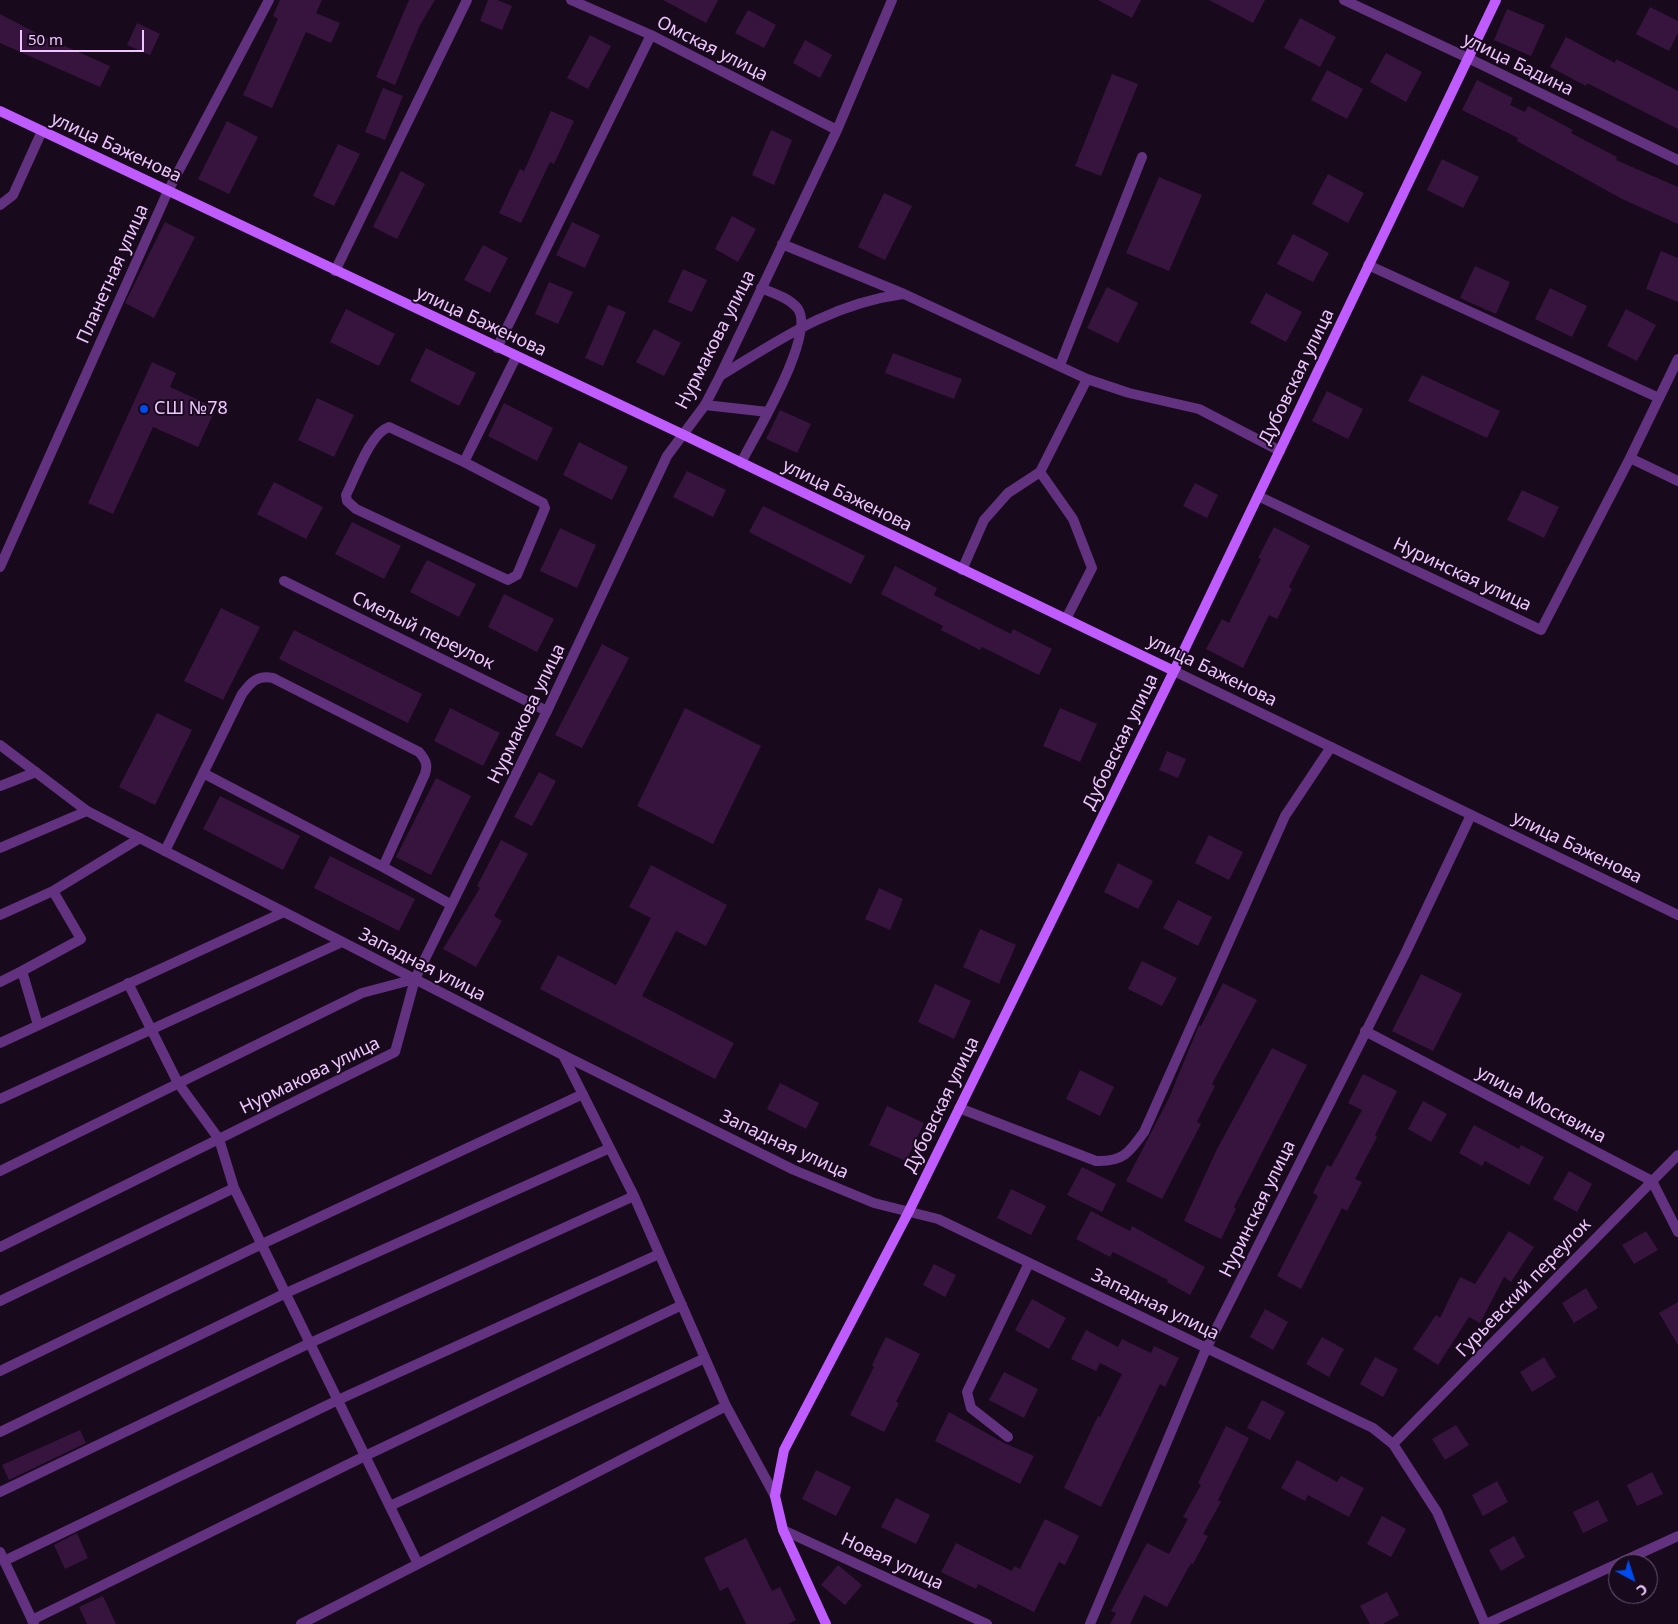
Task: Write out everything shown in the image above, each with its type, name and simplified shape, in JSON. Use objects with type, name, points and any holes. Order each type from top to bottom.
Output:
[{"type":"main road","name":"Дубовская улица","points":[[775,1496],[784,1450],[908,1213],[1174,671],[1496,0]]},
{"type":"main road","name":"улица Баженова","points":[[0,111],[334,271],[684,435],[1174,671]]},
{"type":"main road","points":[[775,1496],[784,1530],[826,1624]]},
{"type":"street","name":"Планетная улица","points":[[0,567],[168,191],[269,0]]},
{"type":"street","points":[[334,271],[467,0]]},
{"type":"street","name":"Омская улица","points":[[571,0],[651,35],[837,130]]},
{"type":"street","name":"Нурмакова улица","points":[[0,1247],[395,1052],[415,979],[450,904],[548,711],[667,456],[705,405],[720,376],[837,130],[892,0]]},
{"type":"street","name":"улица Бадина","points":[[1344,0],[1678,160]]},
{"type":"street","points":[[497,348],[651,35]]},
{"type":"street","points":[[0,205],[13,195],[42,131]]},
{"type":"street","points":[[1060,365],[1142,157]]},
{"type":"street","points":[[782,244],[904,294],[1087,379],[1129,393],[1199,409],[1280,451]]},
{"type":"street","points":[[1368,265],[1659,398]]},
{"type":"street","points":[[741,463],[790,368],[802,327],[797,308],[789,300],[762,288]]},
{"type":"street","points":[[720,376],[802,327],[847,306],[876,298],[904,294]]},
{"type":"street","points":[[464,462],[516,357]]},
{"type":"street","name":"Нуринская улица","points":[[1258,496],[1540,630],[1630,458],[1678,359]]},
{"type":"street","points":[[962,570],[984,520],[1008,493],[1040,472],[1087,379]]},
{"type":"street","points":[[705,405],[768,412]]},
{"type":"street","points":[[388,427],[464,462],[545,505],[517,575],[508,580],[356,509],[347,501],[346,495],[374,438],[383,429],[388,427]]},
{"type":"street","points":[[1630,458],[1678,481]]},
{"type":"street","points":[[1040,472],[1073,519],[1092,568],[1066,619]]},
{"type":"street","name":"Смелый переулок","points":[[284,581],[548,711]]},
{"type":"street","name":"улица Баженова","points":[[1174,671],[1678,915]]},
{"type":"street","points":[[165,851],[242,694],[252,681],[263,676],[273,678],[419,752],[427,766],[425,774],[383,868]]},
{"type":"street","name":"Западная улица","points":[[0,745],[87,811],[563,1055],[794,1170],[874,1203],[938,1219],[1373,1428],[1393,1444],[1437,1512],[1485,1624]]},
{"type":"street","points":[[959,1108],[1096,1161],[1113,1162],[1129,1152],[1144,1132],[1285,816],[1332,747]]},
{"type":"street","points":[[0,786],[36,772]]},
{"type":"street","points":[[203,773],[450,904]]},
{"type":"street","points":[[0,848],[87,811]]},
{"type":"street","name":"Нуринская улица","points":[[1090,1624],[1206,1349],[1471,815]]},
{"type":"street","points":[[0,915],[53,891],[140,838]]},
{"type":"street","points":[[0,982],[81,939],[53,891]]},
{"type":"street","points":[[0,1043],[284,912]]},
{"type":"street","points":[[0,1099],[342,942]]},
{"type":"street","points":[[22,971],[38,1025]]},
{"type":"street","points":[[0,1171],[362,993],[415,979]]},
{"type":"street","points":[[128,983],[178,1083],[219,1138],[234,1188],[418,1564]]},
{"type":"street","name":"улица Москвина","points":[[1365,1031],[1652,1181]]},
{"type":"street","points":[[563,1055],[634,1196],[726,1406],[775,1496]]},
{"type":"street","points":[[0,1371],[262,1244],[582,1094]]},
{"type":"street","points":[[0,1432],[286,1293],[610,1148]]},
{"type":"street","name":"Гурьевский переулок","points":[[1393,1444],[1678,1155]]},
{"type":"street","points":[[1652,1181],[1678,1232]]},
{"type":"street","points":[[0,1301],[234,1188]]},
{"type":"street","points":[[0,1492],[310,1343],[634,1196]]},
{"type":"street","points":[[660,1254],[338,1400],[2,1556],[33,1622],[365,1456],[682,1305]]},
{"type":"street","points":[[1008,1437],[971,1408],[967,1392],[1029,1263]]},
{"type":"street","points":[[390,1506],[705,1358]]},
{"type":"street","points":[[301,1624],[726,1406]]},
{"type":"street","name":"Новая улица","points":[[784,1530],[987,1624]]},
{"type":"street","points":[[1485,1624],[1678,1536]]},
{"type":"building","points":[[280,0],[322,0],[316,13],[340,23],[331,43],[306,32],[272,108],[243,95],[278,19],[273,16]]},
{"type":"building","points":[[409,0],[435,0],[420,25],[395,85],[376,77]]},
{"type":"building","points":[[488,0],[497,0],[512,6],[502,30],[480,21]]},
{"type":"building","points":[[663,0],[718,0],[706,23]]},
{"type":"building","points":[[1098,0],[1141,0],[1132,18]]},
{"type":"building","points":[[1209,0],[1265,0],[1253,23]]},
{"type":"building","points":[[1650,7],[1678,21],[1678,33],[1669,51],[1636,34]]},
{"type":"building","points":[[1507,9],[1545,25],[1531,56],[1494,40]]},
{"type":"building","points":[[748,10],[776,25],[764,48],[735,33]]},
{"type":"building","points":[[0,14],[40,35],[110,66],[100,87],[0,43]]},
{"type":"building","points":[[1300,18],[1336,37],[1320,67],[1284,48]]},
{"type":"building","points":[[137,23],[160,34],[150,55],[127,45]]},
{"type":"building","points":[[590,35],[611,46],[588,89],[567,78]]},
{"type":"building","points":[[1566,37],[1615,63],[1616,59],[1678,91],[1678,129],[1587,83],[1586,86],[1550,67]]},
{"type":"building","points":[[805,40],[832,55],[820,78],[793,63]]},
{"type":"building","points":[[1386,53],[1422,72],[1406,102],[1370,82]]},
{"type":"building","points":[[1327,70],[1363,89],[1347,119],[1311,100]]},
{"type":"building","points":[[1112,74],[1138,84],[1101,176],[1075,166]]},
{"type":"building","points":[[1477,80],[1513,98],[1510,105],[1525,112],[1528,106],[1573,130],[1571,133],[1617,157],[1616,160],[1678,187],[1678,224],[1622,199],[1517,141],[1518,138],[1462,110]]},
{"type":"building","points":[[383,88],[403,96],[385,140],[365,132]]},
{"type":"building","points":[[551,111],[574,121],[554,164],[550,162],[521,223],[499,213],[520,169],[524,171]]},
{"type":"building","points":[[227,121],[258,137],[229,194],[198,179]]},
{"type":"building","points":[[771,130],[792,140],[774,185],[752,175]]},
{"type":"building","points":[[338,144],[360,154],[334,206],[313,196]]},
{"type":"building","points":[[1442,159],[1479,177],[1463,208],[1427,190]]},
{"type":"building","points":[[401,171],[425,184],[397,239],[373,227]]},
{"type":"building","points":[[1328,174],[1364,193],[1348,223],[1312,204]]},
{"type":"building","points":[[1159,177],[1202,195],[1169,271],[1126,253]]},
{"type":"building","points":[[884,193],[912,206],[885,260],[858,247]]},
{"type":"building","points":[[732,216],[756,229],[738,262],[715,249]]},
{"type":"building","points":[[165,222],[195,237],[154,318],[125,303]]},
{"type":"building","points":[[572,222],[600,235],[585,268],[556,255]]},
{"type":"building","points":[[1293,234],[1329,253],[1313,282],[1277,264]]},
{"type":"building","points":[[483,245],[508,258],[490,293],[464,280]]},
{"type":"building","points":[[1661,251],[1678,258],[1678,302],[1646,289]]},
{"type":"building","points":[[1475,266],[1510,282],[1496,314],[1460,298]]},
{"type":"building","points":[[683,269],[707,280],[692,312],[668,302]]},
{"type":"building","points":[[549,282],[573,292],[558,324],[535,314]]},
{"type":"building","points":[[1107,287],[1138,303],[1118,343],[1087,328]]},
{"type":"building","points":[[1550,288],[1587,306],[1572,337],[1535,319]]},
{"type":"building","points":[[1266,293],[1302,312],[1286,342],[1250,323]]},
{"type":"building","points":[[608,305],[626,312],[603,366],[585,358]]},
{"type":"building","points":[[346,309],[395,334],[379,366],[330,342]]},
{"type":"building","points":[[1626,309],[1656,325],[1637,361],[1607,346]]},
{"type":"building","points":[[654,329],[681,343],[664,376],[636,362]]},
{"type":"building","points":[[426,348],[476,373],[459,406],[410,381]]},
{"type":"building","points":[[893,353],[962,379],[954,399],[885,373]]},
{"type":"building","points":[[152,362],[176,373],[170,387],[216,408],[198,447],[153,427],[113,514],[88,503]]},
{"type":"building","points":[[1422,375],[1500,411],[1487,438],[1408,401]]},
{"type":"building","points":[[1327,391],[1363,409],[1348,439],[1312,421]]},
{"type":"building","points":[[317,398],[354,415],[334,457],[298,440]]},
{"type":"building","points":[[504,403],[553,428],[537,461],[488,436]]},
{"type":"building","points":[[780,410],[811,424],[797,453],[766,439]]},
{"type":"building","points":[[579,442],[628,467],[612,500],[563,475]]},
{"type":"building","points":[[687,471],[726,490],[713,517],[673,497]]},
{"type":"building","points":[[274,482],[323,507],[306,539],[257,514]]},
{"type":"building","points":[[1195,483],[1218,495],[1207,518],[1183,506]]},
{"type":"building","points":[[1522,490],[1559,507],[1544,538],[1507,520]]},
{"type":"building","points":[[763,506],[865,556],[851,584],[749,532]]},
{"type":"building","points":[[352,522],[401,546],[384,579],[335,554]]},
{"type":"building","points":[[1274,527],[1310,546],[1289,587],[1292,589],[1277,619],[1269,615],[1243,668],[1206,649],[1222,619],[1229,623],[1261,559],[1258,558]]},
{"type":"building","points":[[560,528],[596,545],[577,588],[540,571]]},
{"type":"building","points":[[427,560],[476,584],[459,617],[410,592]]},
{"type":"building","points":[[895,566],[937,588],[934,595],[1011,634],[1013,629],[1052,649],[1039,675],[982,647],[980,650],[941,630],[943,626],[881,594]]},
{"type":"building","points":[[504,594],[554,619],[537,652],[488,627]]},
{"type":"building","points":[[221,608],[260,627],[223,700],[184,681]]},
{"type":"building","points":[[294,630],[422,694],[408,723],[279,659]]},
{"type":"building","points":[[602,644],[629,658],[582,748],[555,735]]},
{"type":"building","points":[[450,708],[500,733],[483,766],[434,741]]},
{"type":"building","points":[[685,708],[761,746],[713,844],[637,806]]},
{"type":"building","points":[[1060,708],[1097,724],[1080,762],[1043,746]]},
{"type":"building","points":[[157,713],[192,730],[155,805],[119,787]]},
{"type":"building","points":[[1167,751],[1186,759],[1178,778],[1159,770]]},
{"type":"building","points":[[539,772],[556,781],[532,826],[514,817]]},
{"type":"building","points":[[436,778],[471,796],[431,875],[396,857]]},
{"type":"building","points":[[220,796],[300,836],[283,870],[203,829]]},
{"type":"building","points":[[1209,835],[1243,852],[1229,880],[1195,863]]},
{"type":"building","points":[[501,840],[528,854],[494,916],[502,921],[476,967],[443,949],[480,888],[477,886]]},
{"type":"building","points":[[330,856],[415,899],[399,931],[314,888]]},
{"type":"building","points":[[1118,863],[1153,881],[1138,909],[1104,892]]},
{"type":"building","points":[[651,865],[727,905],[706,946],[676,931],[642,996],[734,1043],[715,1079],[540,989],[558,955],[616,985],[651,918],[629,907]]},
{"type":"building","points":[[879,888],[903,899],[890,930],[865,919]]},
{"type":"building","points":[[1178,900],[1212,917],[1198,946],[1163,928]]},
{"type":"building","points":[[980,929],[1016,945],[999,984],[963,967]]},
{"type":"building","points":[[1142,961],[1177,978],[1162,1006],[1128,989]]},
{"type":"building","points":[[1421,974],[1462,994],[1433,1051],[1392,1031]]},
{"type":"building","points":[[1223,983],[1257,1000],[1212,1084],[1215,1086],[1197,1122],[1201,1124],[1162,1199],[1126,1181],[1169,1098],[1199,1025],[1201,1026]]},
{"type":"building","points":[[935,984],[971,1001],[954,1039],[918,1022]]},
{"type":"building","points":[[1272,1048],[1307,1065],[1234,1207],[1236,1209],[1221,1239],[1184,1221],[1217,1149]]},
{"type":"building","points":[[1080,1070],[1114,1087],[1100,1116],[1066,1099]]},
{"type":"building","points":[[1363,1074],[1397,1091],[1375,1135],[1377,1137],[1355,1179],[1362,1182],[1347,1211],[1342,1208],[1301,1289],[1277,1276],[1318,1196],[1313,1193],[1327,1165],[1331,1167],[1362,1110],[1348,1103]]},
{"type":"building","points":[[780,1083],[819,1103],[806,1129],[767,1109]]},
{"type":"building","points":[[1423,1101],[1447,1114],[1431,1142],[1408,1129]]},
{"type":"building","points":[[887,1106],[924,1123],[906,1161],[869,1145]]},
{"type":"building","points":[[1474,1125],[1519,1149],[1521,1145],[1544,1157],[1529,1185],[1485,1161],[1482,1166],[1459,1153]]},
{"type":"building","points":[[1082,1167],[1116,1184],[1102,1212],[1067,1195]]},
{"type":"building","points":[[1569,1171],[1592,1184],[1577,1212],[1553,1199]]},
{"type":"building","points":[[1011,1189],[1046,1206],[1031,1235],[997,1218]]},
{"type":"building","points":[[1091,1211],[1130,1231],[1132,1226],[1205,1267],[1190,1295],[1167,1282],[1168,1280],[1113,1252],[1110,1257],[1076,1239]]},
{"type":"building","points":[[1509,1231],[1534,1247],[1511,1282],[1504,1277],[1480,1323],[1469,1317],[1438,1365],[1413,1349],[1436,1315],[1440,1318],[1460,1277],[1475,1284]]},
{"type":"building","points":[[1646,1231],[1658,1250],[1634,1264],[1622,1245]]},
{"type":"building","points":[[934,1264],[956,1275],[945,1297],[923,1285]]},
{"type":"building","points":[[1586,1288],[1598,1308],[1574,1323],[1562,1303]]},
{"type":"building","points":[[1032,1299],[1066,1318],[1049,1349],[1015,1330]]},
{"type":"building","points":[[1678,1302],[1678,1345],[1659,1313]]},
{"type":"building","points":[[1265,1309],[1288,1322],[1273,1350],[1250,1337]]},
{"type":"building","points":[[1086,1330],[1118,1347],[1122,1339],[1151,1353],[1154,1346],[1179,1358],[1165,1387],[1160,1384],[1101,1507],[1064,1488],[1098,1416],[1100,1417],[1122,1374],[1100,1363],[1096,1371],[1071,1359]]},
{"type":"building","points":[[886,1337],[920,1354],[896,1402],[899,1403],[884,1432],[850,1415],[874,1367],[872,1365]]},
{"type":"building","points":[[1322,1337],[1344,1349],[1329,1377],[1306,1364]]},
{"type":"building","points":[[1375,1357],[1398,1369],[1383,1397],[1360,1384]]},
{"type":"building","points":[[1544,1357],[1556,1377],[1532,1392],[1520,1372]]},
{"type":"building","points":[[1004,1372],[1038,1389],[1024,1418],[989,1400]]},
{"type":"building","points":[[1262,1400],[1285,1412],[1270,1440],[1247,1428]]},
{"type":"building","points":[[949,1412],[1004,1443],[1034,1456],[1020,1484],[935,1441]]},
{"type":"building","points":[[1456,1425],[1469,1445],[1445,1460],[1432,1439]]},
{"type":"building","points":[[1226,1426],[1249,1438],[1218,1500],[1221,1502],[1203,1534],[1208,1536],[1193,1564],[1191,1563],[1167,1607],[1144,1595],[1130,1624],[1110,1624],[1116,1613],[1111,1611],[1147,1543],[1169,1554],[1188,1519],[1183,1517],[1201,1485],[1198,1483]]},
{"type":"building","points":[[80,1430],[86,1443],[9,1480],[2,1465]]},
{"type":"building","points":[[1297,1460],[1337,1482],[1341,1476],[1364,1488],[1349,1517],[1308,1495],[1305,1501],[1281,1488]]},
{"type":"building","points":[[816,1470],[851,1487],[836,1516],[802,1499]]},
{"type":"building","points":[[1652,1472],[1663,1494],[1637,1506],[1627,1485]]},
{"type":"building","points":[[1497,1481],[1508,1502],[1483,1516],[1472,1495]]},
{"type":"building","points":[[896,1498],[930,1515],[916,1544],[881,1527]]},
{"type":"building","points":[[1598,1500],[1608,1521],[1583,1533],[1573,1512]]},
{"type":"building","points":[[1382,1516],[1406,1529],[1391,1557],[1367,1544]]},
{"type":"building","points":[[1045,1519],[1079,1536],[1065,1565],[1059,1562],[1034,1612],[978,1584],[976,1589],[941,1572],[956,1543],[1012,1571],[1014,1566],[1020,1569]]},
{"type":"building","points":[[77,1533],[88,1558],[65,1569],[54,1545]]},
{"type":"building","points":[[1514,1536],[1525,1557],[1501,1571],[1489,1550]]},
{"type":"building","points":[[746,1538],[772,1591],[780,1587],[796,1620],[788,1624],[746,1624],[728,1587],[720,1591],[704,1558]]},
{"type":"building","points":[[838,1565],[862,1585],[845,1605],[821,1585]]},
{"type":"building","points":[[1387,1592],[1399,1615],[1383,1624],[1370,1624],[1360,1606]]},
{"type":"building","points":[[103,1596],[116,1624],[87,1624],[79,1607]]},
{"type":"place","name":"СШ №78","points":[[144,409]]}]
